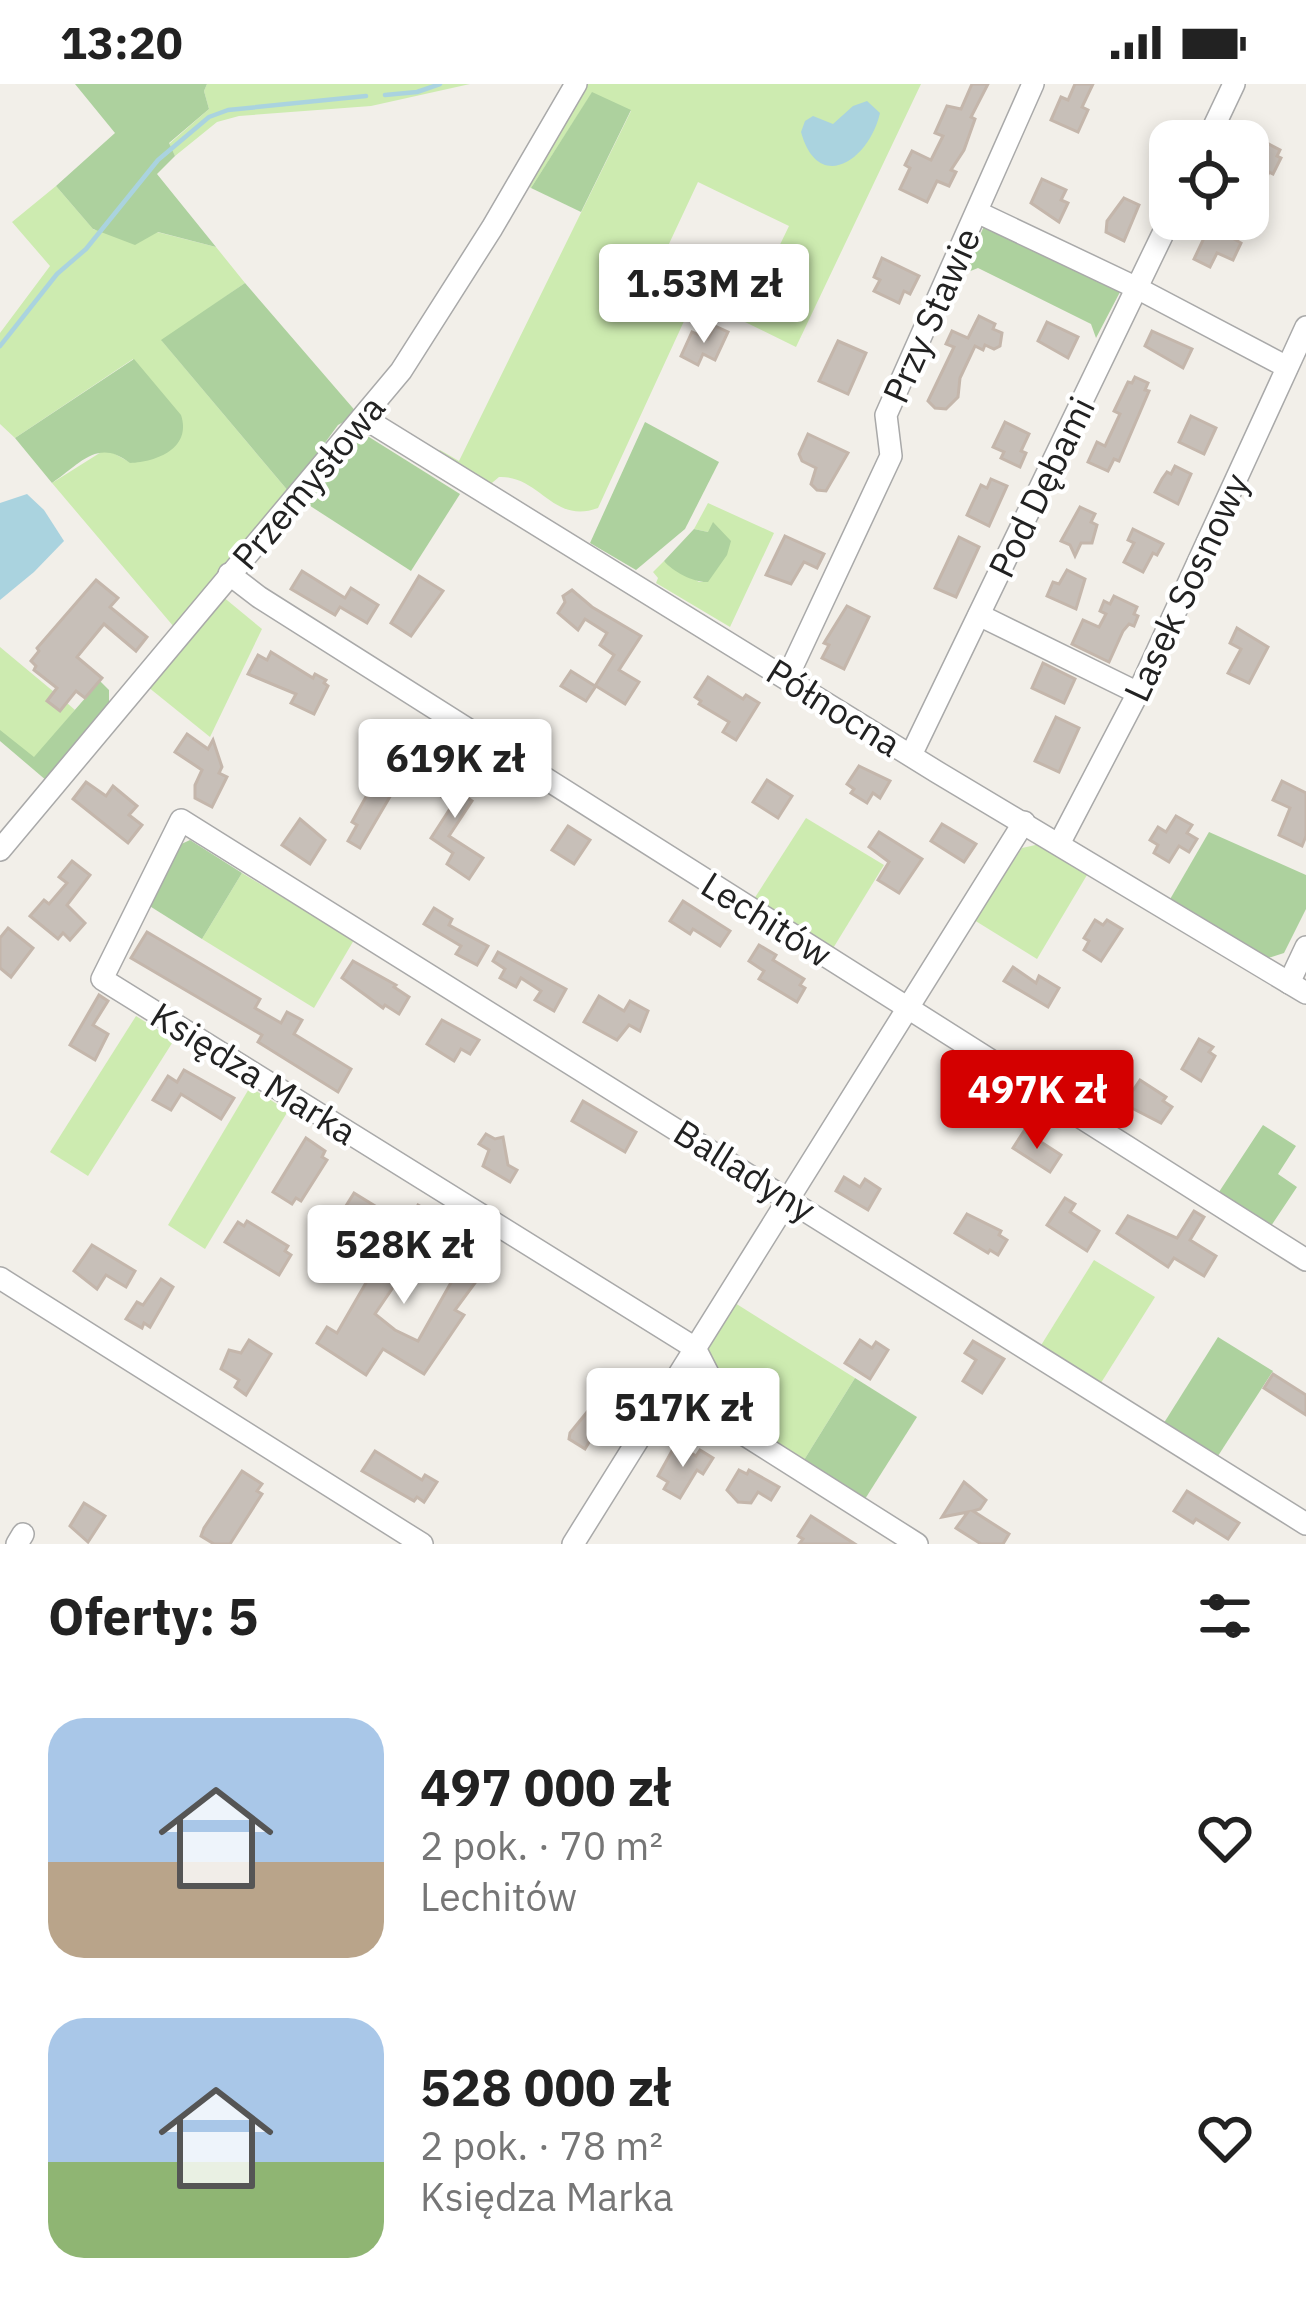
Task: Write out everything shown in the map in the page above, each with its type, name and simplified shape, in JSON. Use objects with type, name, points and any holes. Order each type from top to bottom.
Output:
[{"type":"street","name":"Przemysłowa","points":[[0,850],[364,418],[434,323],[576,84]]},
{"type":"street","name":"Przy Stawie","points":[[787,678],[891,456],[886,416],[1033,84]]},
{"type":"street","points":[[1217,120],[1234,84]]},
{"type":"street","points":[[977,212],[1287,367]]},
{"type":"street","name":"Pod Dębami","points":[[911,755],[1160,240]]},
{"type":"street","name":"Lasek Sosnowy","points":[[1059,844],[1138,693],[1306,327]]},
{"type":"street","name":"Północna","points":[[364,418],[1298,988]]},
{"type":"street","name":"Lechitów","points":[[229,574],[1306,1260]]},
{"type":"street","points":[[979,615],[1138,693]]},
{"type":"street","name":"Balladyny","points":[[102,979],[181,820],[1306,1524]]},
{"type":"street","points":[[573,1544],[1024,822]]},
{"type":"street","points":[[1298,988],[1306,947]]},
{"type":"street","name":"Księdza Marka","points":[[102,979],[695,1348]]},
{"type":"street","points":[[0,1278],[422,1544]]},
{"type":"street","points":[[695,1348],[737,1430]]},
{"type":"street","points":[[673,1387],[917,1544]]},
{"type":"green space","points":[[75,84],[207,84],[209,109],[169,143],[175,156],[157,174],[216,247],[158,232],[135,245],[93,229],[56,186],[115,133]]},
{"type":"green space","points":[[207,84],[470,84],[371,106],[239,116],[217,122],[175,156],[169,144],[209,109]]},
{"type":"green space","points":[[586,84],[921,84],[796,347],[743,321],[789,226],[698,182],[653,287],[691,306],[598,508],[583,511],[558,505],[513,478],[499,477],[486,488],[437,454],[440,450],[459,461],[631,111],[592,93],[531,188],[525,184]]},
{"type":"green space","points":[[592,92],[631,110],[581,212],[531,188]]},
{"type":"green space","points":[[56,186],[94,230],[157,232],[216,247],[245,283],[162,341],[289,492],[174,627],[52,483],[106,449],[131,463],[133,359],[15,438],[0,424],[0,333],[50,266],[12,222]]},
{"type":"green space","points":[[985,224],[1120,292],[1096,338],[1091,324],[978,268],[963,274]]},
{"type":"green space","points":[[245,283],[358,414],[338,425],[289,492],[161,340]]},
{"type":"green space","points":[[134,359],[181,415],[177,444],[161,456],[140,462],[99,453],[52,483],[15,438]]},
{"type":"green space","points":[[645,422],[719,462],[685,529],[636,570],[590,543]]},
{"type":"green space","points":[[369,437],[460,494],[411,571],[301,500],[353,442]]},
{"type":"green space","points":[[708,503],[774,533],[730,627],[656,583],[653,572],[664,561],[699,582],[708,582],[708,532],[694,529]]},
{"type":"green space","points":[[713,522],[731,541],[708,582],[684,576],[664,561],[694,529],[708,532]]},
{"type":"green space","points":[[222,596],[262,629],[210,737],[148,687]]},
{"type":"green space","points":[[0,647],[54,692],[47,701],[59,711],[67,703],[75,710],[33,760],[0,732]]},
{"type":"green space","points":[[100,681],[109,690],[109,705],[47,781],[0,741],[0,730],[34,757]]},
{"type":"green space","points":[[806,818],[884,865],[832,950],[754,899]]},
{"type":"green space","points":[[1209,832],[1306,875],[1306,909],[1284,953],[1268,958],[1169,901]]},
{"type":"green space","points":[[190,840],[242,873],[202,939],[148,905],[175,847]]},
{"type":"green space","points":[[1040,844],[1087,875],[1037,959],[974,920],[1022,848]]},
{"type":"green space","points":[[242,873],[354,940],[314,1008],[202,939]]},
{"type":"green space","points":[[136,1016],[174,1040],[88,1176],[50,1152]]},
{"type":"green space","points":[[250,1087],[288,1111],[205,1249],[168,1225]]},
{"type":"green space","points":[[1263,1125],[1296,1146],[1278,1174],[1297,1187],[1269,1229],[1217,1195]]},
{"type":"green space","points":[[1094,1260],[1155,1297],[1099,1386],[1040,1347]]},
{"type":"green space","points":[[735,1303],[855,1378],[804,1460],[746,1423],[705,1351]]},
{"type":"green space","points":[[1218,1337],[1273,1371],[1216,1459],[1162,1426]]},
{"type":"green space","points":[[855,1378],[917,1417],[865,1499],[804,1460]]},
{"type":"water","points":[[867,101],[880,113],[865,145],[843,164],[819,162],[801,132],[805,121],[813,116],[833,124],[853,106]]},
{"type":"water","points":[[27,494],[64,541],[0,600],[0,503]]},
{"type":"building","points":[[972,84],[988,84],[971,117],[975,119],[951,170],[956,172],[949,186],[937,181],[927,202],[900,189],[912,151],[931,160],[943,136],[935,133],[947,106],[961,109]]},
{"type":"building","points":[[1075,84],[1093,84],[1082,107],[1088,110],[1078,132],[1051,120],[1061,97],[1068,100]]},
{"type":"building","points":[[1269,144],[1280,150],[1273,174],[1269,172]]},
{"type":"building","points":[[1042,179],[1066,190],[1061,200],[1068,203],[1059,222],[1031,203]]},
{"type":"building","points":[[1124,198],[1139,205],[1124,241],[1106,232],[1107,221]]},
{"type":"building","points":[[1203,240],[1241,243],[1233,260],[1217,253],[1210,267],[1194,259]]},
{"type":"building","points":[[882,258],[919,276],[899,303],[874,291]]},
{"type":"building","points":[[979,316],[1002,333],[1000,346],[985,345],[983,350],[975,346],[960,378],[958,397],[946,409],[935,408],[928,401],[954,347],[946,344],[952,331],[968,338]]},
{"type":"building","points":[[1047,322],[1078,337],[1068,358],[1038,341]]},
{"type":"building","points":[[715,326],[728,332],[715,360],[703,354],[698,365],[681,356],[692,332],[708,339]]},
{"type":"building","points":[[1152,331],[1192,349],[1183,368],[1145,346]]},
{"type":"building","points":[[838,341],[866,353],[848,394],[819,381]]},
{"type":"building","points":[[1135,377],[1148,383],[1145,390],[1149,391],[1119,461],[1114,459],[1108,471],[1088,462],[1097,442],[1105,446],[1120,414],[1114,411]]},
{"type":"building","points":[[1191,416],[1216,428],[1204,454],[1179,442]]},
{"type":"building","points":[[1005,422],[1029,434],[1020,467],[1001,458],[1004,452],[993,447]]},
{"type":"building","points":[[808,434],[848,453],[826,491],[811,484],[816,468],[799,454]]},
{"type":"building","points":[[1175,466],[1191,474],[1178,504],[1155,492]]},
{"type":"building","points":[[991,479],[1007,486],[989,526],[967,515],[981,485],[987,488]]},
{"type":"building","points":[[1080,507],[1095,514],[1091,522],[1097,525],[1092,543],[1081,543],[1075,556],[1070,545],[1061,541]]},
{"type":"building","points":[[1133,529],[1163,544],[1143,572],[1124,562],[1134,543],[1128,540]]},
{"type":"building","points":[[785,536],[824,554],[817,568],[804,562],[791,584],[766,575]]},
{"type":"building","points":[[959,537],[979,547],[956,597],[935,588]]},
{"type":"building","points":[[1067,570],[1085,579],[1076,609],[1047,596],[1053,582],[1059,584]]},
{"type":"building","points":[[302,571],[345,598],[351,588],[378,605],[367,623],[340,607],[335,615],[291,589]]},
{"type":"building","points":[[419,576],[443,591],[411,636],[391,623]]},
{"type":"building","points":[[96,580],[118,598],[110,607],[147,637],[136,651],[104,624],[77,657],[102,678],[85,698],[76,691],[60,711],[47,701],[57,688],[34,670],[31,661]]},
{"type":"building","points":[[572,590],[641,636],[619,670],[639,682],[625,704],[596,686],[586,701],[561,686],[571,671],[595,686],[614,655],[600,645],[607,633],[585,619],[578,630],[558,613],[565,602],[563,596]]},
{"type":"building","points":[[1114,596],[1137,607],[1134,614],[1138,616],[1134,626],[1129,624],[1123,631],[1109,662],[1072,644],[1083,620],[1099,627],[1106,614],[1100,611],[1104,601],[1110,604]]},
{"type":"building","points":[[847,606],[869,617],[844,669],[822,658],[829,645],[824,643]]},
{"type":"building","points":[[1237,628],[1268,647],[1249,683],[1228,673],[1241,649],[1230,643]]},
{"type":"building","points":[[271,652],[313,678],[315,674],[326,680],[328,686],[314,714],[291,703],[296,694],[248,674],[258,655],[267,660]]},
{"type":"building","points":[[1043,663],[1075,679],[1064,703],[1032,688]]},
{"type":"building","points":[[708,677],[743,699],[746,695],[759,703],[736,740],[723,732],[729,722],[695,697]]},
{"type":"building","points":[[1056,717],[1079,728],[1059,772],[1035,761]]},
{"type":"building","points":[[187,734],[208,749],[213,740],[222,767],[219,773],[227,777],[212,807],[195,798],[202,770],[175,752]]},
{"type":"building","points":[[445,764],[471,780],[462,794],[472,801],[449,836],[483,858],[469,879],[447,864],[453,853],[431,838],[453,804],[433,791]]},
{"type":"building","points":[[859,766],[890,781],[880,798],[873,793],[867,803],[851,793],[854,789],[847,784]]},
{"type":"building","points":[[377,777],[395,788],[360,848],[348,841],[357,825],[352,822]]},
{"type":"building","points":[[767,780],[792,796],[778,818],[753,802]]},
{"type":"building","points":[[1282,781],[1306,793],[1302,846],[1279,835],[1290,808],[1273,800]]},
{"type":"building","points":[[86,782],[106,796],[113,786],[137,806],[129,815],[142,825],[128,843],[73,799]]},
{"type":"building","points":[[1176,816],[1192,825],[1187,833],[1197,839],[1189,852],[1179,846],[1169,862],[1154,853],[1158,845],[1150,840],[1158,827],[1166,832]]},
{"type":"building","points":[[300,819],[325,840],[310,864],[282,845]]},
{"type":"building","points":[[942,824],[976,844],[964,862],[931,841]]},
{"type":"building","points":[[568,826],[590,840],[574,864],[552,850]]},
{"type":"building","points":[[879,832],[922,859],[899,893],[878,880],[889,862],[869,847]]},
{"type":"building","points":[[72,861],[90,875],[67,905],[85,923],[70,940],[63,933],[58,939],[30,916],[44,900],[49,904],[67,883],[59,877]]},
{"type":"building","points":[[683,901],[730,931],[720,946],[670,921]]},
{"type":"building","points":[[434,908],[452,919],[449,925],[488,946],[477,965],[456,954],[461,946],[424,924]]},
{"type":"building","points":[[1095,920],[1103,925],[1107,920],[1122,929],[1101,961],[1084,950],[1089,941],[1084,938]]},
{"type":"building","points":[[8,928],[33,948],[11,977],[0,968],[0,938]]},
{"type":"building","points":[[147,932],[260,999],[255,1008],[281,1023],[287,1012],[302,1020],[294,1034],[351,1069],[338,1092],[258,1042],[262,1035],[131,958]]},
{"type":"building","points":[[759,945],[804,979],[797,1002],[759,979],[764,971],[749,961]]},
{"type":"building","points":[[498,952],[566,989],[554,1011],[535,1000],[541,991],[521,978],[516,987],[500,978],[505,969],[493,961]]},
{"type":"building","points":[[353,961],[409,997],[399,1014],[342,978]]},
{"type":"building","points":[[1013,967],[1036,983],[1039,976],[1059,988],[1048,1007],[1004,981]]},
{"type":"building","points":[[99,995],[108,1001],[93,1025],[108,1034],[95,1060],[70,1045]]},
{"type":"building","points":[[599,996],[624,1011],[630,1001],[648,1011],[640,1031],[629,1025],[617,1040],[584,1022]]},
{"type":"building","points":[[442,1020],[479,1040],[470,1054],[461,1049],[454,1061],[427,1044]]},
{"type":"building","points":[[1199,1039],[1213,1047],[1209,1052],[1215,1056],[1201,1081],[1182,1069]]},
{"type":"building","points":[[184,1070],[234,1098],[221,1119],[181,1094],[171,1110],[153,1100],[168,1076],[177,1082]]},
{"type":"building","points":[[1140,1080],[1166,1097],[1163,1101],[1172,1107],[1161,1123],[1124,1104]]},
{"type":"building","points":[[583,1101],[636,1132],[625,1152],[572,1121]]},
{"type":"building","points":[[1024,1131],[1061,1155],[1050,1172],[1013,1148]]},
{"type":"building","points":[[486,1134],[503,1137],[508,1165],[517,1170],[510,1182],[483,1166],[489,1150],[479,1144]]},
{"type":"building","points":[[306,1138],[325,1151],[322,1157],[327,1160],[301,1201],[296,1198],[292,1204],[273,1192]]},
{"type":"building","points":[[844,1177],[860,1187],[865,1179],[880,1189],[868,1210],[836,1191]]},
{"type":"building","points":[[354,1193],[380,1209],[362,1238],[350,1230],[357,1218],[344,1209]]},
{"type":"building","points":[[1065,1198],[1075,1204],[1070,1212],[1099,1231],[1087,1251],[1047,1225]]},
{"type":"building","points":[[418,1205],[440,1218],[375,1314],[395,1330],[418,1341],[475,1240],[497,1253],[455,1310],[464,1315],[424,1374],[383,1349],[366,1375],[317,1343],[327,1327],[337,1333],[378,1262],[386,1267]]},
{"type":"building","points":[[1194,1211],[1204,1217],[1190,1240],[1216,1256],[1204,1276],[1174,1258],[1168,1267],[1117,1233],[1128,1216],[1177,1238]]},
{"type":"building","points":[[967,1214],[1001,1231],[999,1235],[1007,1240],[998,1255],[955,1233]]},
{"type":"building","points":[[247,1221],[288,1246],[285,1251],[291,1255],[279,1275],[225,1242],[238,1222],[244,1226]]},
{"type":"building","points":[[92,1245],[135,1271],[126,1287],[106,1275],[97,1289],[74,1271]]},
{"type":"building","points":[[161,1279],[173,1287],[150,1327],[126,1319],[137,1302],[143,1305]]},
{"type":"building","points":[[249,1340],[271,1354],[246,1395],[235,1387],[239,1380],[221,1369],[229,1350],[241,1353]]},
{"type":"building","points":[[860,1340],[888,1350],[870,1379],[845,1363]]},
{"type":"building","points":[[973,1341],[1004,1359],[982,1393],[963,1381],[976,1360],[965,1353]]},
{"type":"building","points":[[1273,1374],[1306,1395],[1306,1415],[1264,1388]]},
{"type":"building","points":[[592,1406],[606,1414],[585,1449],[569,1439]]},
{"type":"building","points":[[683,1448],[713,1458],[703,1474],[697,1470],[680,1498],[664,1489],[668,1482],[658,1476],[673,1449],[680,1453]]},
{"type":"building","points":[[375,1451],[422,1480],[425,1475],[437,1482],[424,1502],[362,1471]]},
{"type":"building","points":[[739,1470],[747,1474],[749,1470],[779,1487],[771,1500],[758,1492],[751,1503],[738,1502],[727,1490]]},
{"type":"building","points":[[242,1471],[262,1484],[257,1491],[262,1494],[230,1544],[214,1544],[201,1536],[204,1528]]},
{"type":"building","points":[[964,1482],[986,1500],[973,1511],[1009,1534],[1003,1544],[981,1544],[956,1528],[968,1512],[942,1517]]},
{"type":"building","points":[[1187,1491],[1239,1523],[1228,1539],[1174,1511]]},
{"type":"building","points":[[84,1503],[105,1516],[88,1542],[70,1526]]},
{"type":"building","points":[[811,1516],[855,1544],[799,1544],[803,1539],[798,1536]]},
{"type":"waterway","points":[[385,95],[440,84]]},
{"type":"waterway","points":[[0,346],[158,160],[209,117],[228,110],[366,96]]}]
